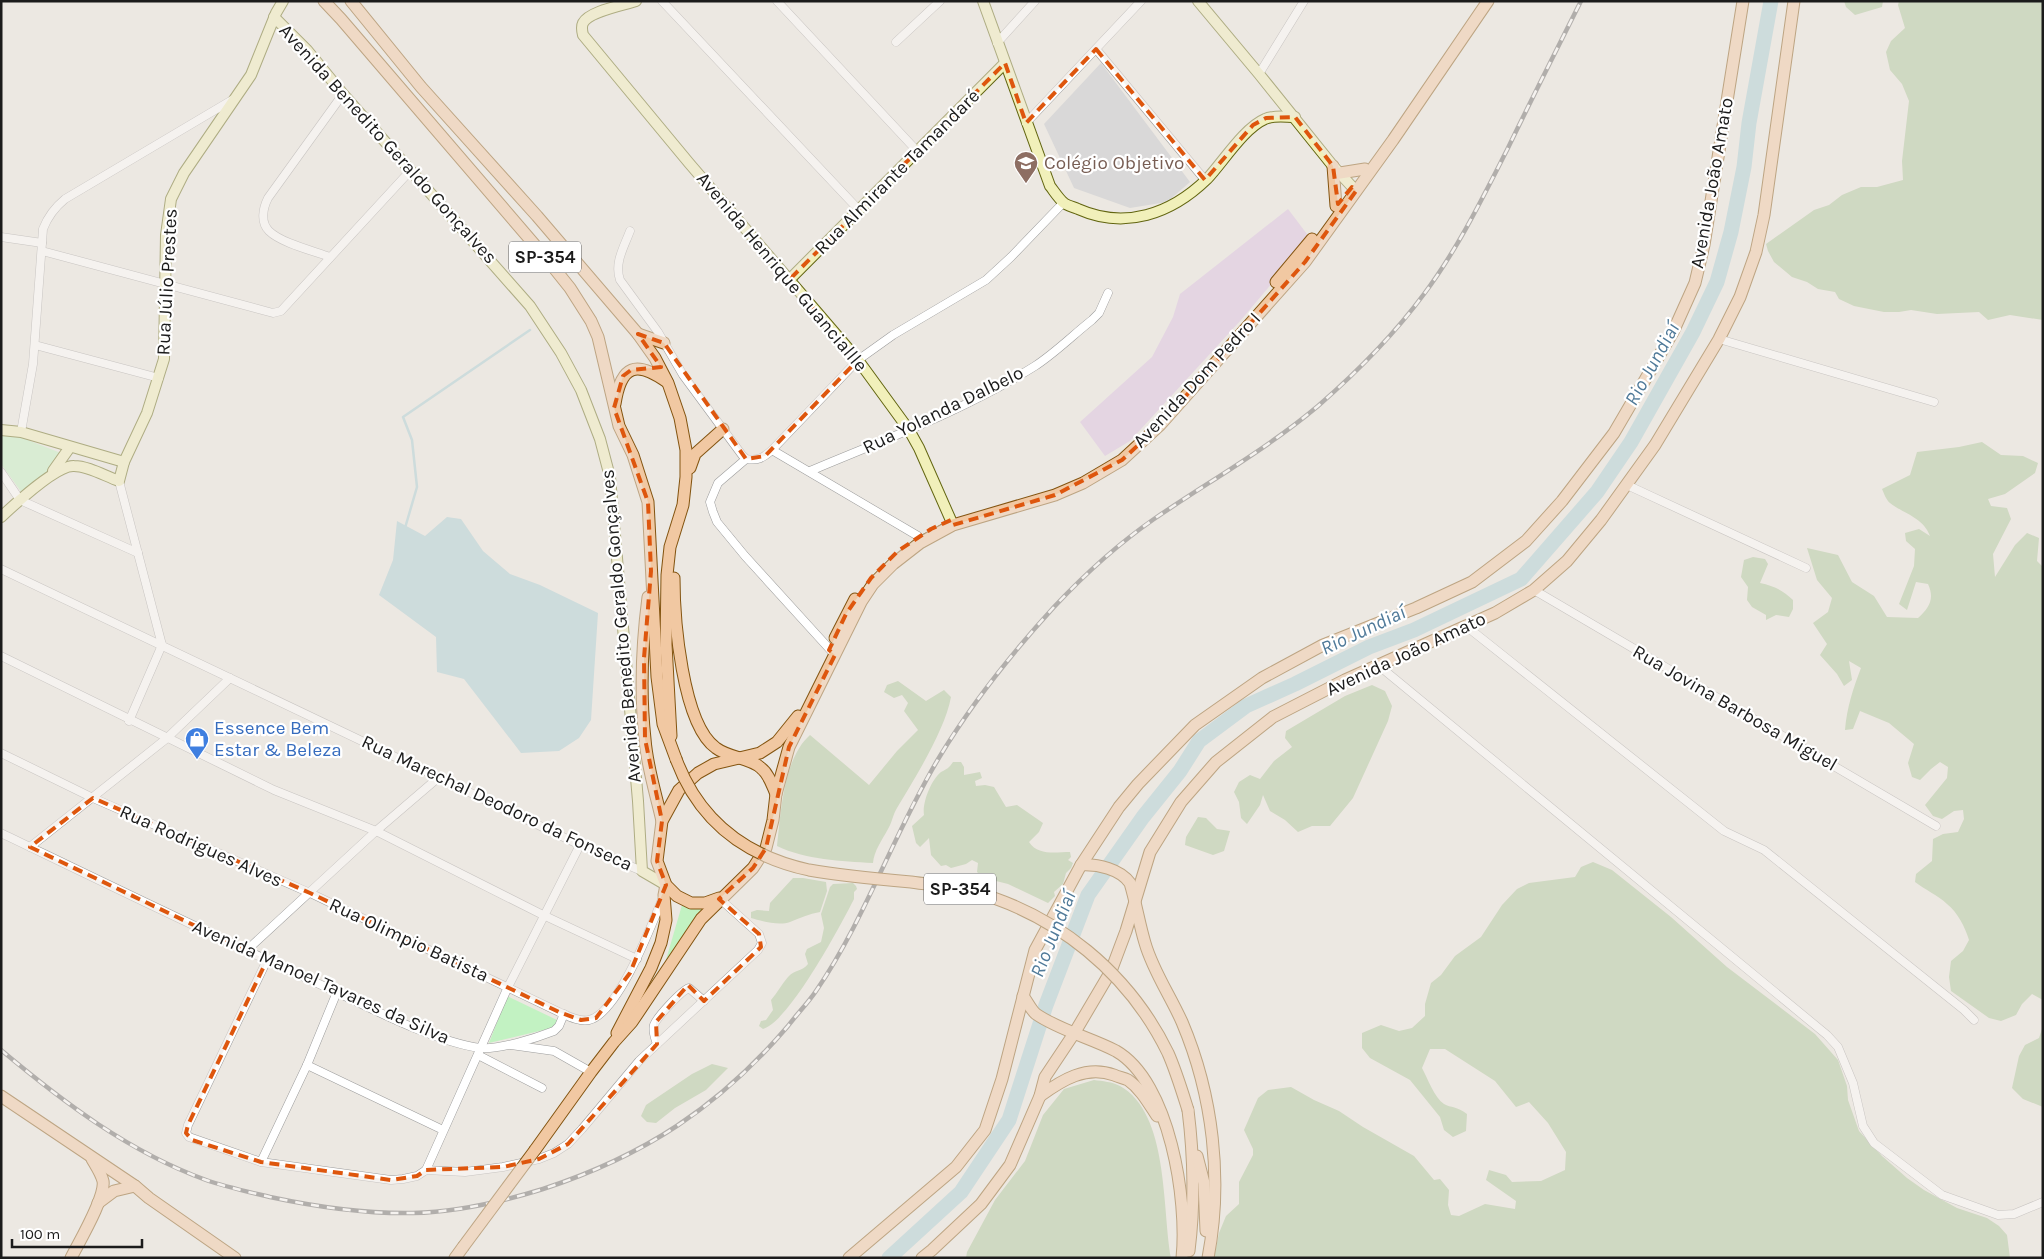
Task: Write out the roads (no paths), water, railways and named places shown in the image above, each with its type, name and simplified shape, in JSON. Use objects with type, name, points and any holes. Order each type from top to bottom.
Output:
[{"type":"main road","name":"SP-354","points":[[324,1],[524,232],[582,305],[598,337],[619,426],[642,480],[648,502],[657,677],[664,724],[687,784],[706,812],[725,831],[752,850],[788,865],[809,870],[971,891],[1008,903],[1042,920],[1078,942],[1106,966],[1121,982],[1148,1018],[1168,1054],[1188,1110],[1192,1145],[1194,1215],[1188,1258]]},
{"type":"main road","name":"SP-354","points":[[351,1],[422,87],[537,216],[638,334],[655,358],[668,383],[680,418],[686,450],[686,477],[680,519],[670,547],[667,575],[666,644],[671,722],[670,741]]},
{"type":"main road","name":"Avenida Dom Pedro I","points":[[817,687],[846,614],[871,578],[898,551],[918,536],[1052,490],[1099,468],[1133,443],[1160,418],[1300,254],[1336,206],[1354,189],[1365,169],[1482,1]]},
{"type":"main road","name":"Avenida Dom Pedro I","points":[[832,653],[873,584],[899,558],[920,543],[952,523],[1055,495],[1083,483],[1122,460],[1160,425],[1305,262],[1354,189],[1488,1]]},
{"type":"main road","name":"Avenida João Amato","points":[[849,1258],[956,1167],[984,1130],[1002,1079],[1035,950],[1081,865],[1118,807],[1138,784],[1195,725],[1262,678],[1319,648],[1416,608],[1472,582],[1526,541],[1562,501],[1614,433],[1673,332],[1695,282],[1704,245],[1743,1]]},
{"type":"main road","name":"Avenida João Amato","points":[[922,1258],[981,1204],[1010,1165],[1040,1096],[1045,1077],[1112,971],[1150,852],[1181,802],[1216,762],[1273,717],[1378,666],[1495,613],[1534,590],[1567,562],[1627,485],[1655,444],[1719,338],[1740,297],[1756,252],[1764,215],[1794,1]]},
{"type":"main road","points":[[1336,206],[1336,170],[1365,169]]},
{"type":"main road","points":[[638,334],[664,343]]},
{"type":"main road","points":[[614,408],[617,387],[623,376],[631,370],[643,369],[653,372],[668,383]]},
{"type":"main road","points":[[686,477],[695,454],[723,428]]},
{"type":"main road","points":[[680,519],[675,555],[674,614],[687,686],[696,721],[706,740],[717,749],[734,758],[761,767],[776,794]]},
{"type":"main road","points":[[651,571],[644,658],[644,730],[650,773],[662,821]]},
{"type":"main road","points":[[614,1042],[651,968],[661,943],[666,920],[665,890],[657,861],[662,821],[678,790],[698,773],[714,764],[760,753],[777,742],[795,722],[817,687]]},
{"type":"main road","points":[[455,1258],[590,1072],[632,1022],[700,919],[753,868],[766,848],[773,820],[776,794],[789,747],[817,687]]},
{"type":"main road","points":[[1081,865],[1099,865],[1125,877],[1130,883],[1136,900],[1145,943],[1153,964],[1182,1023],[1196,1061],[1209,1120],[1216,1185],[1213,1233],[1208,1258]]},
{"type":"main road","points":[[665,890],[691,903],[705,903],[721,898]]},
{"type":"main road","points":[[1023,996],[1035,1014],[1118,1052],[1139,1070],[1153,1093],[1161,1112],[1179,1173],[1183,1201],[1182,1258]]},
{"type":"main road","points":[[1040,1096],[1056,1084],[1077,1074],[1102,1071],[1128,1080],[1143,1095],[1166,1130]]},
{"type":"main road","points":[[1,1096],[135,1186],[235,1258]]},
{"type":"main road","name":"SP-354","points":[[1192,1145],[1201,1165],[1204,1184],[1208,1258]]},
{"type":"main road","points":[[71,1258],[98,1203],[103,1186],[90,1156]]},
{"type":"main road","points":[[98,1203],[114,1191],[135,1186]]},
{"type":"street","points":[[275,15],[276,1]]},
{"type":"street","points":[[275,15],[284,1]]},
{"type":"street","name":"Avenida Henrique Guanciallle","points":[[636,1],[589,16],[583,22],[582,28],[587,41],[858,360],[909,430],[919,448],[952,523]]},
{"type":"street","points":[[662,1],[859,210]]},
{"type":"street","points":[[777,1],[918,152]]},
{"type":"street","points":[[896,42],[940,1]]},
{"type":"street","points":[[982,1],[1050,186],[1063,202],[1092,215],[1118,220],[1162,210],[1178,202],[1205,180],[1253,125],[1266,118],[1295,117]]},
{"type":"street","points":[[997,43],[1035,1]]},
{"type":"street","points":[[1026,123],[1141,1]]},
{"type":"street","points":[[1198,1],[1295,117],[1336,170],[1354,189]]},
{"type":"street","points":[[1259,74],[1304,1]]},
{"type":"street","name":"Avenida Benedito Geraldo Gonçalves","points":[[275,15],[530,306],[561,354],[581,390],[600,439],[610,477],[642,871]]},
{"type":"street","name":"Rua Júlio Prestes","points":[[119,481],[124,462],[147,413],[160,378],[164,359],[166,235],[171,199],[184,173],[251,75],[275,15]]},
{"type":"street","points":[[1096,49],[1205,180]]},
{"type":"street","name":"Rua Almirante Tamandaré","points":[[789,280],[1005,63]]},
{"type":"street","points":[[330,257],[282,239],[269,231],[264,222],[263,208],[268,198],[343,94]]},
{"type":"street","points":[[21,432],[33,364],[43,229],[48,216],[64,200],[236,97]]},
{"type":"street","points":[[1,237],[42,247],[166,286],[273,313],[281,311],[410,171]]},
{"type":"street","points":[[832,653],[744,556],[717,522],[710,502],[718,483],[746,459],[760,459],[772,450],[858,360],[893,335],[986,280],[1011,257],[1063,202]]},
{"type":"street","points":[[630,231],[618,263],[617,273],[620,280],[658,332],[684,374],[746,459]]},
{"type":"street","name":"Rua Yolanda Dalbelo","points":[[810,471],[909,430],[997,387],[1036,365],[1099,313],[1108,293]]},
{"type":"street","points":[[1719,338],[1934,402]]},
{"type":"street","points":[[34,344],[160,378]]},
{"type":"street","points":[[1,430],[21,432],[124,462]]},
{"type":"street","points":[[48,478],[70,447]]},
{"type":"street","points":[[772,450],[918,536]]},
{"type":"street","points":[[1,517],[48,478],[71,466],[119,481],[162,645],[129,721]]},
{"type":"street","points":[[1,472],[20,500],[138,553]]},
{"type":"street","points":[[1627,485],[1806,568]]},
{"type":"street","name":"Rua Marechal Deodoro da Fonseca","points":[[1,569],[580,846],[642,871],[665,890]]},
{"type":"street","name":"Rua Jovina Barbosa Miguel","points":[[1534,590],[1936,826]]},
{"type":"street","points":[[1466,626],[1724,831],[1764,850],[1974,1020]]},
{"type":"street","points":[[1,656],[129,721],[274,790],[376,831],[543,915],[637,959]]},
{"type":"street","points":[[1378,666],[1827,1035],[1838,1047],[1853,1082],[1862,1126],[1874,1143],[1942,1195],[1998,1215],[2014,1214],[2043,1202]]},
{"type":"street","points":[[30,847],[166,738],[230,678]]},
{"type":"street","name":"Rua Rodrigues Alves","points":[[1,753],[93,798],[310,894]]},
{"type":"street","points":[[247,950],[310,894],[376,831],[439,777]]},
{"type":"street","name":"Avenida Manoel Tavares da Silva","points":[[1,833],[267,960],[418,1029],[479,1051],[554,1031],[564,1014]]},
{"type":"street","points":[[267,960],[188,1125],[186,1133],[192,1140],[261,1162],[391,1180],[403,1180],[417,1176],[426,1170],[508,987],[543,915],[580,846]]},
{"type":"street","points":[[564,1014],[581,1020],[596,1018],[605,1009],[630,973],[665,890]]},
{"type":"street","name":"Rua Olimpio Batista","points":[[310,894],[564,1014]]},
{"type":"street","points":[[426,1170],[465,1172],[503,1167],[539,1159],[554,1153],[568,1144],[619,1083],[657,1044],[758,950],[762,943],[759,934],[721,898]]},
{"type":"street","points":[[657,1044],[654,1032],[656,1022],[681,992],[689,988],[692,989],[704,1001]]},
{"type":"street","points":[[261,1162],[308,1065],[337,992]]},
{"type":"street","points":[[505,1045],[554,1051],[590,1072]]},
{"type":"street","points":[[479,1051],[542,1088]]},
{"type":"street","points":[[308,1065],[444,1130]]},
{"type":"water","points":[[447,517],[461,519],[483,551],[510,574],[540,585],[598,613],[591,720],[579,738],[559,751],[521,753],[464,679],[437,672],[436,637],[379,595],[393,560],[397,521],[425,536]]},
{"type":"waterway","name":"Rio Jundiaí","points":[[889,1258],[961,1192],[1009,1120],[1046,1005],[1088,895],[1143,817],[1180,771],[1199,741],[1246,706],[1369,647],[1414,630],[1521,579],[1597,492],[1631,442],[1693,332],[1717,282],[1731,232],[1744,167],[1749,123],[1771,1]]},
{"type":"waterway","points":[[405,528],[417,487],[412,440],[403,417],[530,330]]},
{"type":"railway","points":[[1,1050],[48,1088],[98,1124],[150,1155],[178,1169],[206,1180],[238,1189],[323,1207],[413,1213],[479,1206],[543,1189],[580,1176],[614,1161],[678,1126],[735,1081],[762,1055],[813,995],[850,934],[908,815],[940,756],[965,717],[993,679],[1054,607],[1077,583],[1127,539],[1174,505],[1299,422],[1347,380],[1400,324],[1436,277],[1468,224],[1581,1]]},
{"type":"place","name":"Colégio Objetivo","points":[[1026,184]]},
{"type":"place","name":"Essence Bem Estar & Beleza","points":[[197,760]]}]
